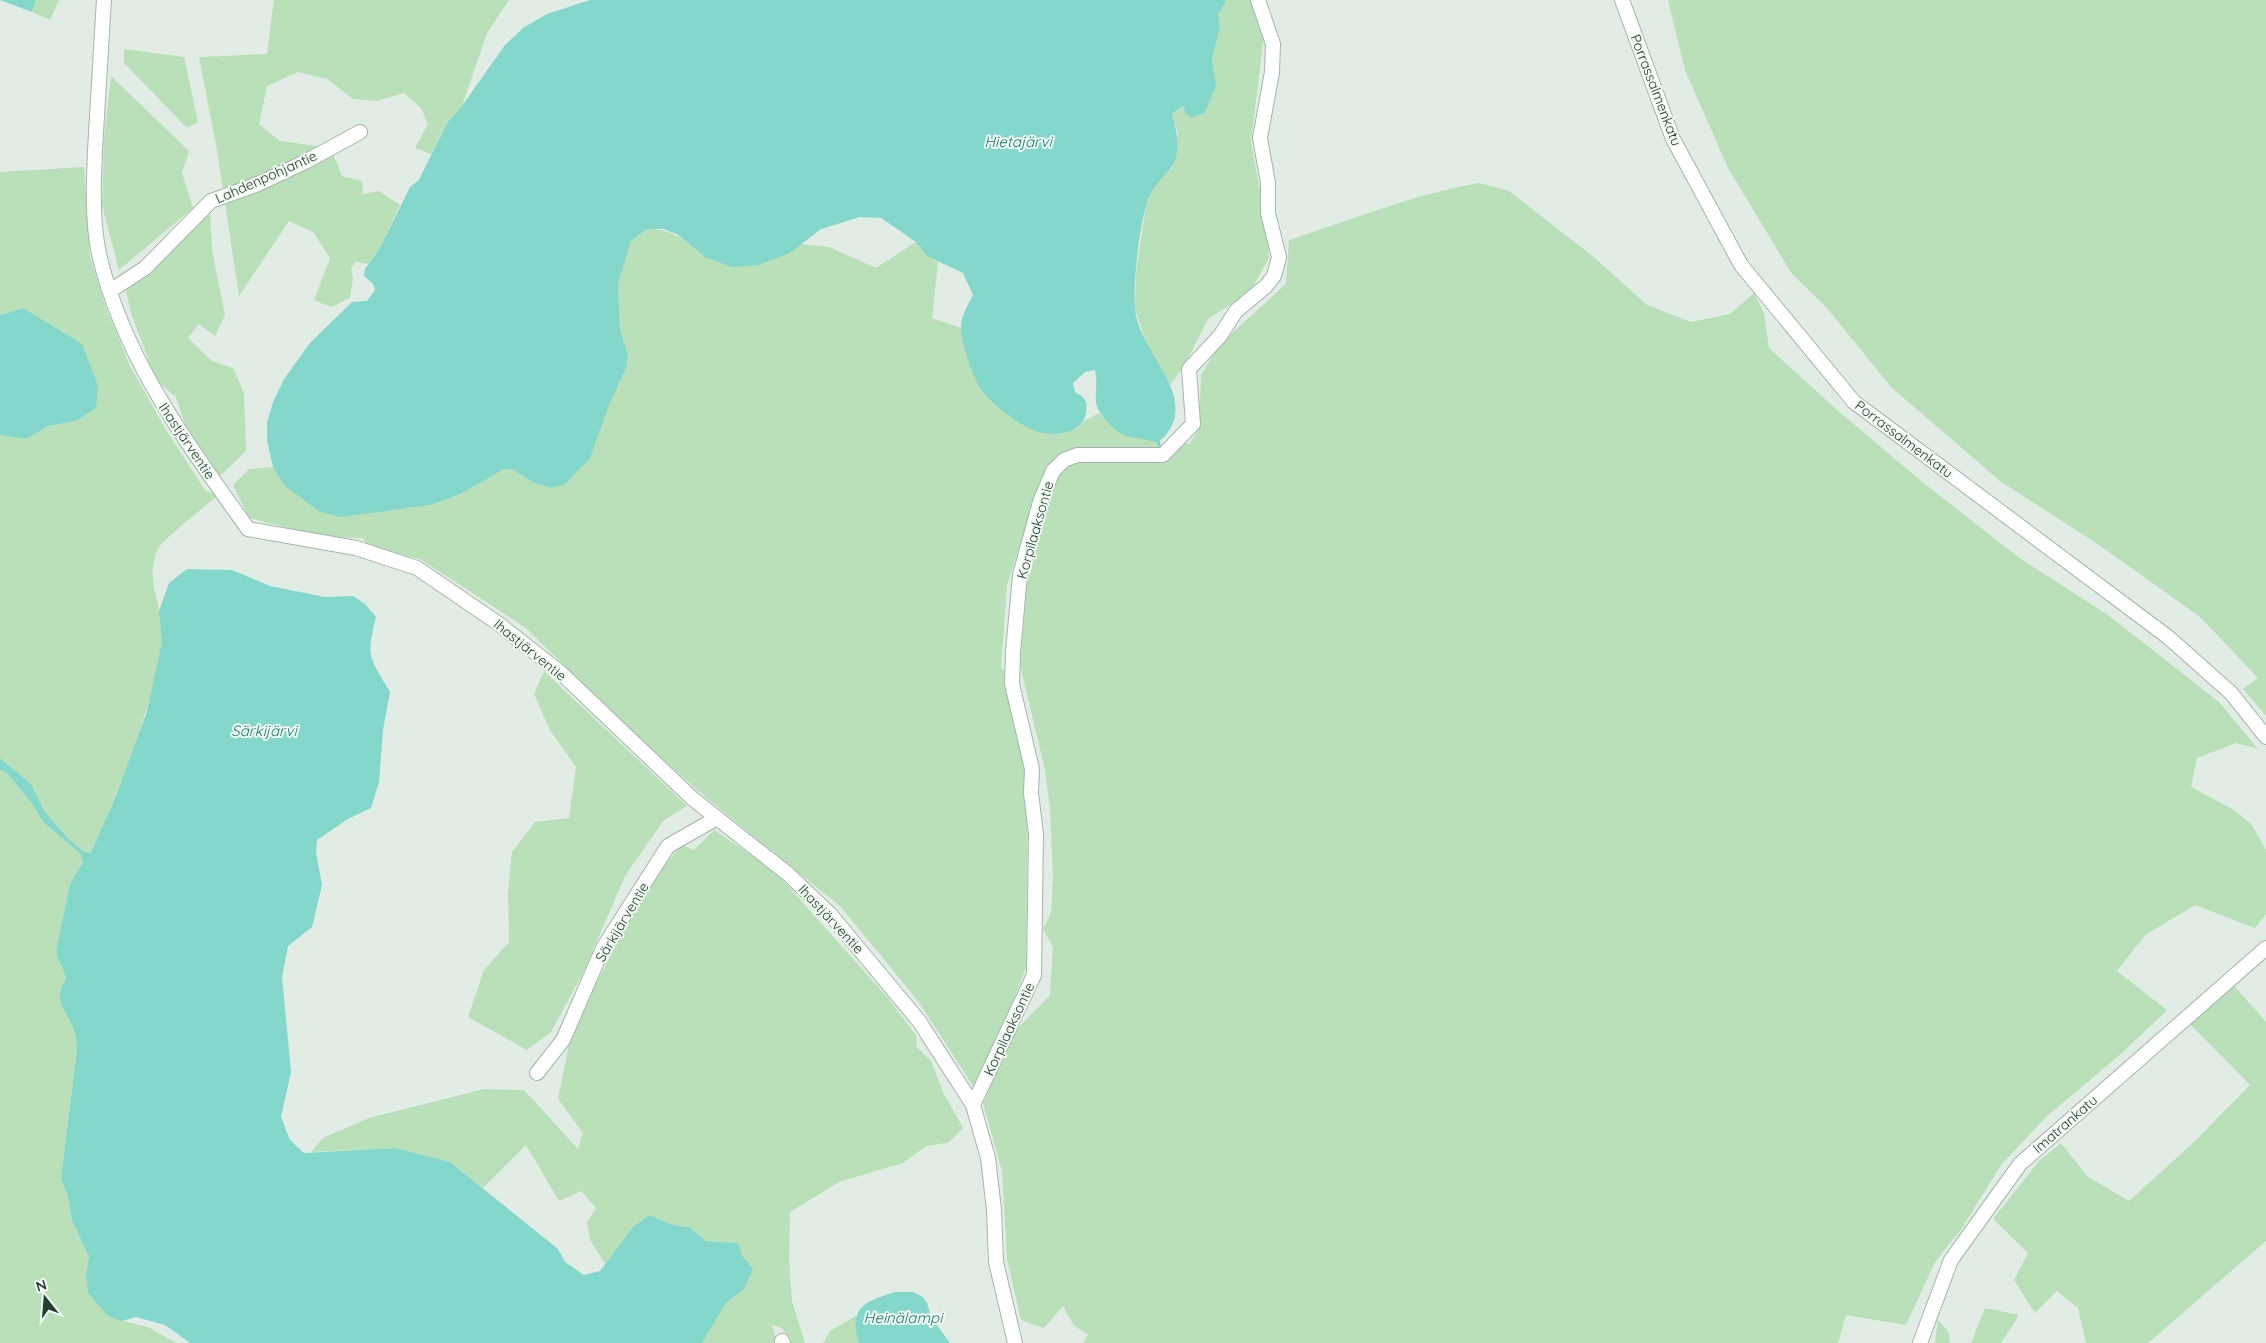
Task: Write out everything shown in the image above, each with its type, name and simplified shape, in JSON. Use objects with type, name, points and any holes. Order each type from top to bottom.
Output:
[{"type":"street","name":"Ihastjärventie","points":[[104,0],[93,184],[99,252],[116,312],[144,371],[176,428],[248,528],[356,548],[417,568],[499,624],[560,673],[693,800],[788,874],[830,914],[919,1021],[973,1105],[988,1158],[994,1210],[996,1262],[1015,1343]]},
{"type":"street","name":"Korpilaaksontie","points":[[973,1105],[1034,975],[1036,834],[1031,793],[1032,769],[1012,684],[1020,575],[1040,502],[1053,471],[1064,460],[1077,455],[1163,455],[1193,424],[1189,369],[1220,336],[1236,311],[1266,286],[1274,276],[1279,257],[1268,213],[1268,183],[1260,138],[1272,72],[1273,44],[1258,0]]},
{"type":"street","name":"Porrassalmenkatu","points":[[1622,0],[1673,139],[1741,265],[1854,402],[2168,637],[2231,693],[2266,737]]},
{"type":"street","name":"Lahdenpohjantie","points":[[110,290],[145,268],[211,201],[290,170],[360,132]]},
{"type":"street","name":"Särkijärventie","points":[[537,1073],[563,1040],[603,948],[668,846],[717,818]]},
{"type":"street","name":"Imatrankatu","points":[[1920,1343],[1951,1260],[2020,1164],[2266,948]]},
{"type":"green space","points":[[36,0],[59,0],[50,20],[32,12]]},
{"type":"green space","points":[[274,0],[509,0],[487,33],[462,106],[447,123],[431,154],[415,148],[428,124],[421,108],[404,93],[376,101],[353,99],[327,79],[298,72],[267,86],[259,124],[280,141],[331,148],[342,176],[362,181],[363,194],[379,191],[400,205],[380,248],[368,264],[356,262],[351,268],[353,279],[350,298],[331,307],[314,300],[330,258],[313,232],[289,221],[239,296],[217,150],[199,57],[267,54]]},
{"type":"green space","points":[[1225,0],[1252,0],[1264,35],[1251,142],[1266,223],[1269,258],[1250,292],[1208,319],[1186,363],[1170,385],[1149,351],[1135,309],[1136,272],[1146,206],[1155,183],[1172,168],[1178,133],[1172,114],[1216,85],[1212,58],[1220,28],[1218,14],[1225,4]]},
{"type":"green space","points":[[1668,0],[2266,0],[2266,716],[2243,689],[2258,678],[2200,617],[2099,545],[2000,481],[1892,388],[1826,307],[1792,274],[1728,168],[1685,70]]},
{"type":"green space","points":[[124,49],[184,57],[198,122],[187,128],[124,63]]},
{"type":"green space","points":[[111,76],[189,151],[182,173],[193,208],[119,270],[102,205],[104,137]]},
{"type":"green space","points":[[84,167],[90,257],[106,308],[130,366],[166,430],[205,490],[217,496],[158,549],[153,574],[162,621],[162,645],[150,699],[132,751],[91,854],[84,852],[67,837],[45,812],[31,784],[0,758],[0,435],[26,438],[48,426],[76,421],[48,325],[23,308],[0,315],[0,172]]},
{"type":"green space","points":[[1479,183],[1509,191],[1595,258],[1647,305],[1691,322],[1730,314],[1754,293],[1764,313],[1769,348],[1836,409],[1920,480],[2018,557],[2108,615],[2219,702],[2258,749],[2236,743],[2197,758],[2191,787],[2234,810],[2251,824],[2266,850],[2266,914],[2255,928],[2195,905],[2145,935],[2117,971],[2167,1010],[2122,1053],[2046,1117],[2001,1165],[1962,1228],[1935,1262],[1906,1325],[1846,1315],[1838,1343],[1083,1343],[1088,1334],[1074,1326],[1063,1306],[1044,1328],[1021,1320],[1007,1259],[1002,1171],[983,1104],[1014,1032],[1050,995],[1053,947],[1043,929],[1051,913],[1053,879],[1050,808],[1045,770],[1020,665],[1025,610],[1025,583],[1031,572],[1042,512],[1050,487],[1063,467],[1076,459],[1163,462],[1183,441],[1189,444],[1199,429],[1201,375],[1220,344],[1286,284],[1289,240],[1383,208]]},
{"type":"green space","points":[[210,210],[212,251],[225,315],[215,336],[199,324],[188,338],[212,361],[233,368],[244,393],[246,451],[218,478],[185,425],[176,397],[156,380],[131,313],[126,291],[171,253]]},
{"type":"green space","points":[[647,229],[672,233],[705,257],[790,253],[801,244],[829,247],[876,268],[916,242],[927,256],[938,262],[932,318],[961,328],[979,387],[1076,429],[1084,421],[1099,413],[1122,434],[1129,437],[1141,437],[1157,443],[1158,448],[1152,450],[1074,451],[1037,493],[1007,585],[1001,668],[1008,674],[1028,788],[1026,967],[1008,1015],[973,1086],[918,1001],[841,907],[703,795],[632,732],[526,628],[420,559],[369,548],[363,538],[323,537],[249,518],[233,485],[249,469],[273,467],[284,485],[504,469],[513,470],[534,483],[551,488],[609,405],[627,366],[628,354],[620,329],[618,284],[631,241]]},
{"type":"green space","points":[[544,671],[687,806],[664,820],[625,876],[583,973],[551,1032],[527,1050],[468,1017],[484,970],[509,942],[508,892],[512,852],[535,822],[569,818],[576,767],[550,730],[534,694]]},
{"type":"green space","points":[[0,770],[6,772],[30,801],[44,823],[80,853],[83,862],[70,884],[56,950],[66,980],[60,994],[61,1005],[74,1030],[77,1049],[61,1178],[68,1197],[72,1220],[89,1257],[86,1275],[107,1315],[115,1319],[148,1327],[176,1343],[0,1343]]},
{"type":"green space","points":[[714,830],[771,868],[887,997],[916,1035],[917,1047],[931,1061],[943,1092],[963,1128],[948,1143],[926,1146],[903,1163],[839,1182],[790,1212],[789,1259],[792,1301],[805,1343],[791,1343],[782,1328],[772,1325],[777,1343],[702,1343],[726,1303],[744,1289],[738,1243],[706,1241],[689,1227],[673,1225],[649,1215],[633,1227],[605,1264],[590,1240],[587,1223],[596,1208],[581,1191],[559,1201],[526,1145],[483,1188],[450,1162],[395,1148],[311,1152],[323,1138],[369,1118],[484,1089],[524,1090],[578,1149],[583,1133],[558,1099],[569,1044],[597,982],[625,927],[656,874],[682,845],[694,850]]},
{"type":"green space","points":[[2229,980],[2266,1022],[2266,1241],[2148,1343],[2086,1343],[2078,1308],[2057,1291],[2035,1313],[2014,1280],[2028,1253],[1993,1219],[2039,1161],[2061,1143],[2087,1176],[2129,1201],[2193,1143],[2250,1085],[2185,1019]]},
{"type":"green space","points":[[1985,1308],[2019,1315],[2001,1343],[1971,1343]]},
{"type":"green space","points":[[856,1316],[859,1343],[823,1343],[830,1331]]},
{"type":"green space","points":[[1938,1320],[1948,1331],[1950,1343],[1935,1343]]},
{"type":"water","points":[[0,0],[36,0],[32,12]]},
{"type":"water","name":"Hietajärvi","points":[[590,0],[1225,0],[1225,4],[1218,14],[1220,28],[1212,58],[1216,85],[1205,112],[1192,118],[1186,114],[1183,106],[1172,114],[1177,135],[1176,157],[1170,169],[1150,194],[1143,216],[1139,242],[1135,297],[1138,323],[1170,384],[1175,399],[1175,414],[1170,429],[1165,437],[1160,440],[1161,450],[1152,450],[1158,448],[1157,443],[1146,439],[1125,436],[1104,418],[1096,402],[1095,370],[1085,372],[1073,383],[1075,392],[1083,398],[1087,405],[1083,420],[1073,430],[1051,434],[1043,433],[1021,424],[1004,412],[983,392],[973,374],[967,357],[961,333],[961,323],[973,295],[963,273],[927,256],[916,242],[881,218],[860,217],[821,229],[790,253],[758,265],[732,267],[705,257],[677,234],[663,229],[647,229],[631,241],[618,284],[620,329],[628,354],[627,366],[609,405],[590,458],[565,484],[551,488],[534,483],[513,470],[504,469],[460,494],[430,505],[341,517],[320,512],[284,485],[273,467],[267,441],[267,423],[273,402],[284,379],[310,343],[352,302],[367,301],[375,290],[373,284],[364,276],[365,269],[380,248],[410,187],[419,180],[447,123],[462,106],[505,45],[523,28],[547,14]]},
{"type":"water","points":[[23,308],[82,344],[98,386],[96,408],[76,421],[48,426],[26,439],[0,435],[0,315]]},
{"type":"water","name":"Särkijärvi","points":[[187,569],[232,570],[270,586],[325,597],[353,596],[365,604],[376,617],[371,641],[371,656],[390,692],[383,730],[379,782],[371,808],[348,819],[317,840],[316,852],[322,885],[312,927],[288,946],[282,977],[291,1072],[281,1117],[290,1140],[304,1153],[395,1148],[450,1162],[558,1249],[565,1262],[584,1275],[600,1271],[633,1227],[649,1215],[673,1225],[689,1227],[706,1241],[738,1243],[742,1256],[753,1269],[744,1289],[726,1303],[702,1343],[190,1343],[165,1325],[136,1317],[122,1321],[115,1319],[107,1315],[88,1293],[86,1275],[89,1257],[72,1220],[68,1197],[61,1178],[77,1049],[74,1030],[61,1005],[60,994],[66,979],[56,950],[70,884],[83,862],[80,853],[44,823],[30,801],[6,772],[0,770],[0,758],[31,784],[45,812],[67,837],[84,852],[91,853],[117,793],[146,714],[162,643],[159,611],[169,583]]},
{"type":"water","name":"Heinälampi","points":[[896,1292],[913,1292],[923,1297],[931,1317],[950,1343],[859,1343],[856,1321],[862,1307],[876,1299]]}]
